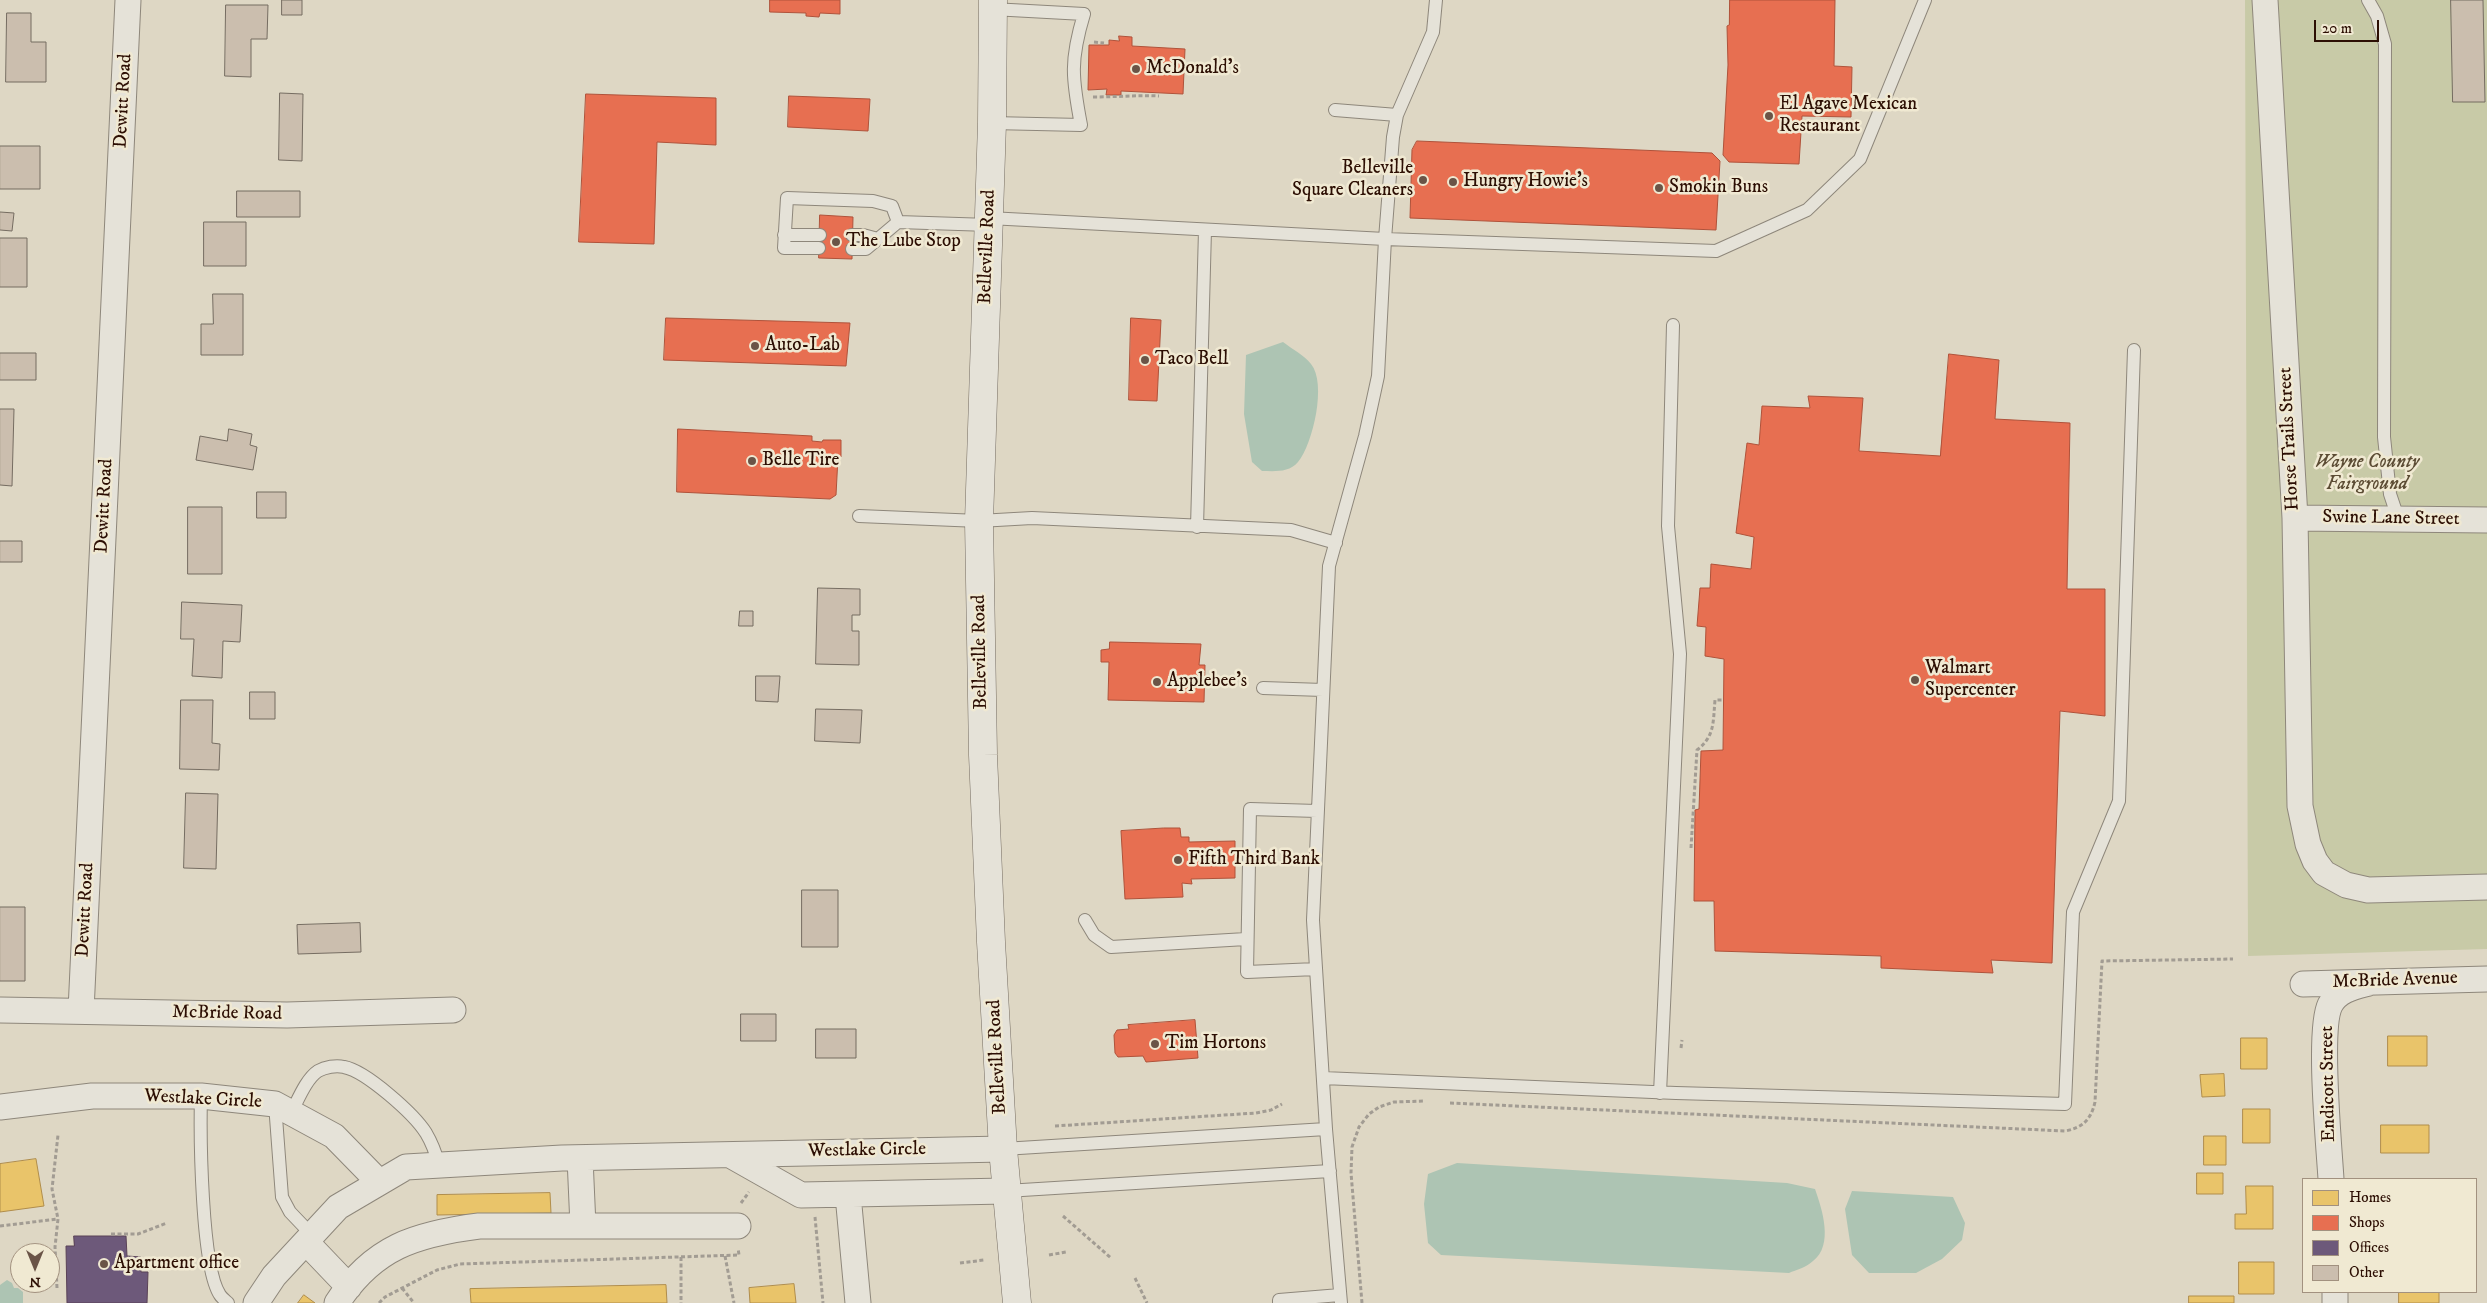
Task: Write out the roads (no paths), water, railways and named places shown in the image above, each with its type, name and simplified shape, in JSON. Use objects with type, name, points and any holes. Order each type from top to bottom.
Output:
[{"type":"main road","name":"Belleville Road","points":[[993,4],[992,122],[979,521],[983,755],[990,942],[1006,1191],[1017,1303]]},
{"type":"street","name":"Dewitt Road","points":[[81,1011],[128,0]]},
{"type":"street","name":"Horse Trails Street","points":[[2264,0],[2294,518],[2300,806],[2308,844],[2315,861],[2324,873],[2346,885],[2368,890],[2487,887]]},
{"type":"street","name":"Swine Lane Street","points":[[2294,518],[2487,520]]},
{"type":"street","name":"McBride Avenue","points":[[2303,984],[2487,979]]},
{"type":"street","name":"Endicott Street","points":[[2331,1178],[2326,1043],[2327,1017],[2330,1006],[2344,990],[2369,983]]},
{"type":"street","name":"McBride Road","points":[[0,1010],[287,1015],[453,1010]]},
{"type":"street","name":"Westlake Circle","points":[[0,1107],[92,1096],[201,1096],[283,1108],[334,1136],[379,1182]]},
{"type":"street","name":"Westlake Circle","points":[[256,1303],[274,1276],[338,1207],[406,1167],[580,1158],[1003,1149]]},
{"type":"street","points":[[732,1156],[801,1195],[1006,1191]]},
{"type":"street","points":[[580,1158],[583,1226]]},
{"type":"street","points":[[848,1195],[858,1303]]},
{"type":"street","points":[[309,1239],[343,1295],[361,1271],[378,1256],[426,1235],[479,1226],[738,1226]]},
{"type":"lane","points":[[1279,1303],[1279,1300],[1341,1299],[1326,1129],[1313,920],[1329,566],[1365,436],[1378,376],[1385,239],[1393,137],[1397,115],[1433,32],[1436,0]]},
{"type":"lane","points":[[852,249],[866,249],[898,222],[989,222],[1716,251],[1807,210],[1860,159],[1925,0]]},
{"type":"lane","points":[[2368,0],[2377,16],[2385,44],[2384,437],[2390,494],[2398,518]]},
{"type":"lane","points":[[992,122],[1081,125],[1072,72],[1077,37],[1084,14],[993,4]]},
{"type":"lane","points":[[1335,110],[1397,115]]},
{"type":"lane","points":[[819,242],[784,248],[787,198],[873,201],[892,206],[898,222]]},
{"type":"lane","points":[[1197,527],[1205,230]]},
{"type":"lane","points":[[852,235],[863,235],[878,239]]},
{"type":"lane","points":[[1660,1093],[1680,654],[1668,526],[1673,325]]},
{"type":"lane","points":[[1323,1078],[1660,1093],[2065,1104],[2072,912],[2119,801],[2134,350]]},
{"type":"lane","points":[[858,516],[979,521],[1032,518],[1131,521],[1197,527],[1291,530],[1336,543]]},
{"type":"lane","points":[[1263,688],[1323,690]]},
{"type":"lane","points":[[1316,969],[1247,972],[1246,939],[1250,809],[1317,811]]},
{"type":"lane","points":[[1085,920],[1094,935],[1111,947],[1246,939]]},
{"type":"lane","points":[[309,1239],[282,1197],[278,1165],[283,1108],[317,1072],[330,1067],[343,1066],[359,1073],[410,1114],[426,1133],[439,1165]]},
{"type":"lane","points":[[201,1096],[200,1139],[210,1265],[220,1295],[228,1303]]},
{"type":"lane","points":[[1003,1149],[1326,1129]]},
{"type":"lane","points":[[1006,1191],[1330,1171]]},
{"type":"place","name":"McDonald's","points":[[1136,69]]},
{"type":"place","name":"El Agave Mexican Restaurant","points":[[1769,116]]},
{"type":"place","name":"Belleville Square Cleaners","points":[[1423,180]]},
{"type":"place","name":"Hungry Howie's","points":[[1453,182]]},
{"type":"place","name":"Smokin Buns","points":[[1659,188]]},
{"type":"place","name":"The Lube Stop","points":[[836,242]]},
{"type":"place","name":"Auto-Lab","points":[[755,346]]},
{"type":"place","name":"Taco Bell","points":[[1145,360]]},
{"type":"place","name":"Belle Tire","points":[[752,461]]},
{"type":"place","name":"Walmart Supercenter","points":[[1915,680]]},
{"type":"place","name":"Applebee's","points":[[1157,682]]},
{"type":"place","name":"Fifth Third Bank","points":[[1178,860]]},
{"type":"place","name":"Tim Hortons","points":[[1155,1044]]},
{"type":"place","name":"Apartment office","points":[[104,1264]]},
{"type":"park label","name":"Wayne County Fairground","points":[[2367,474]]}]
